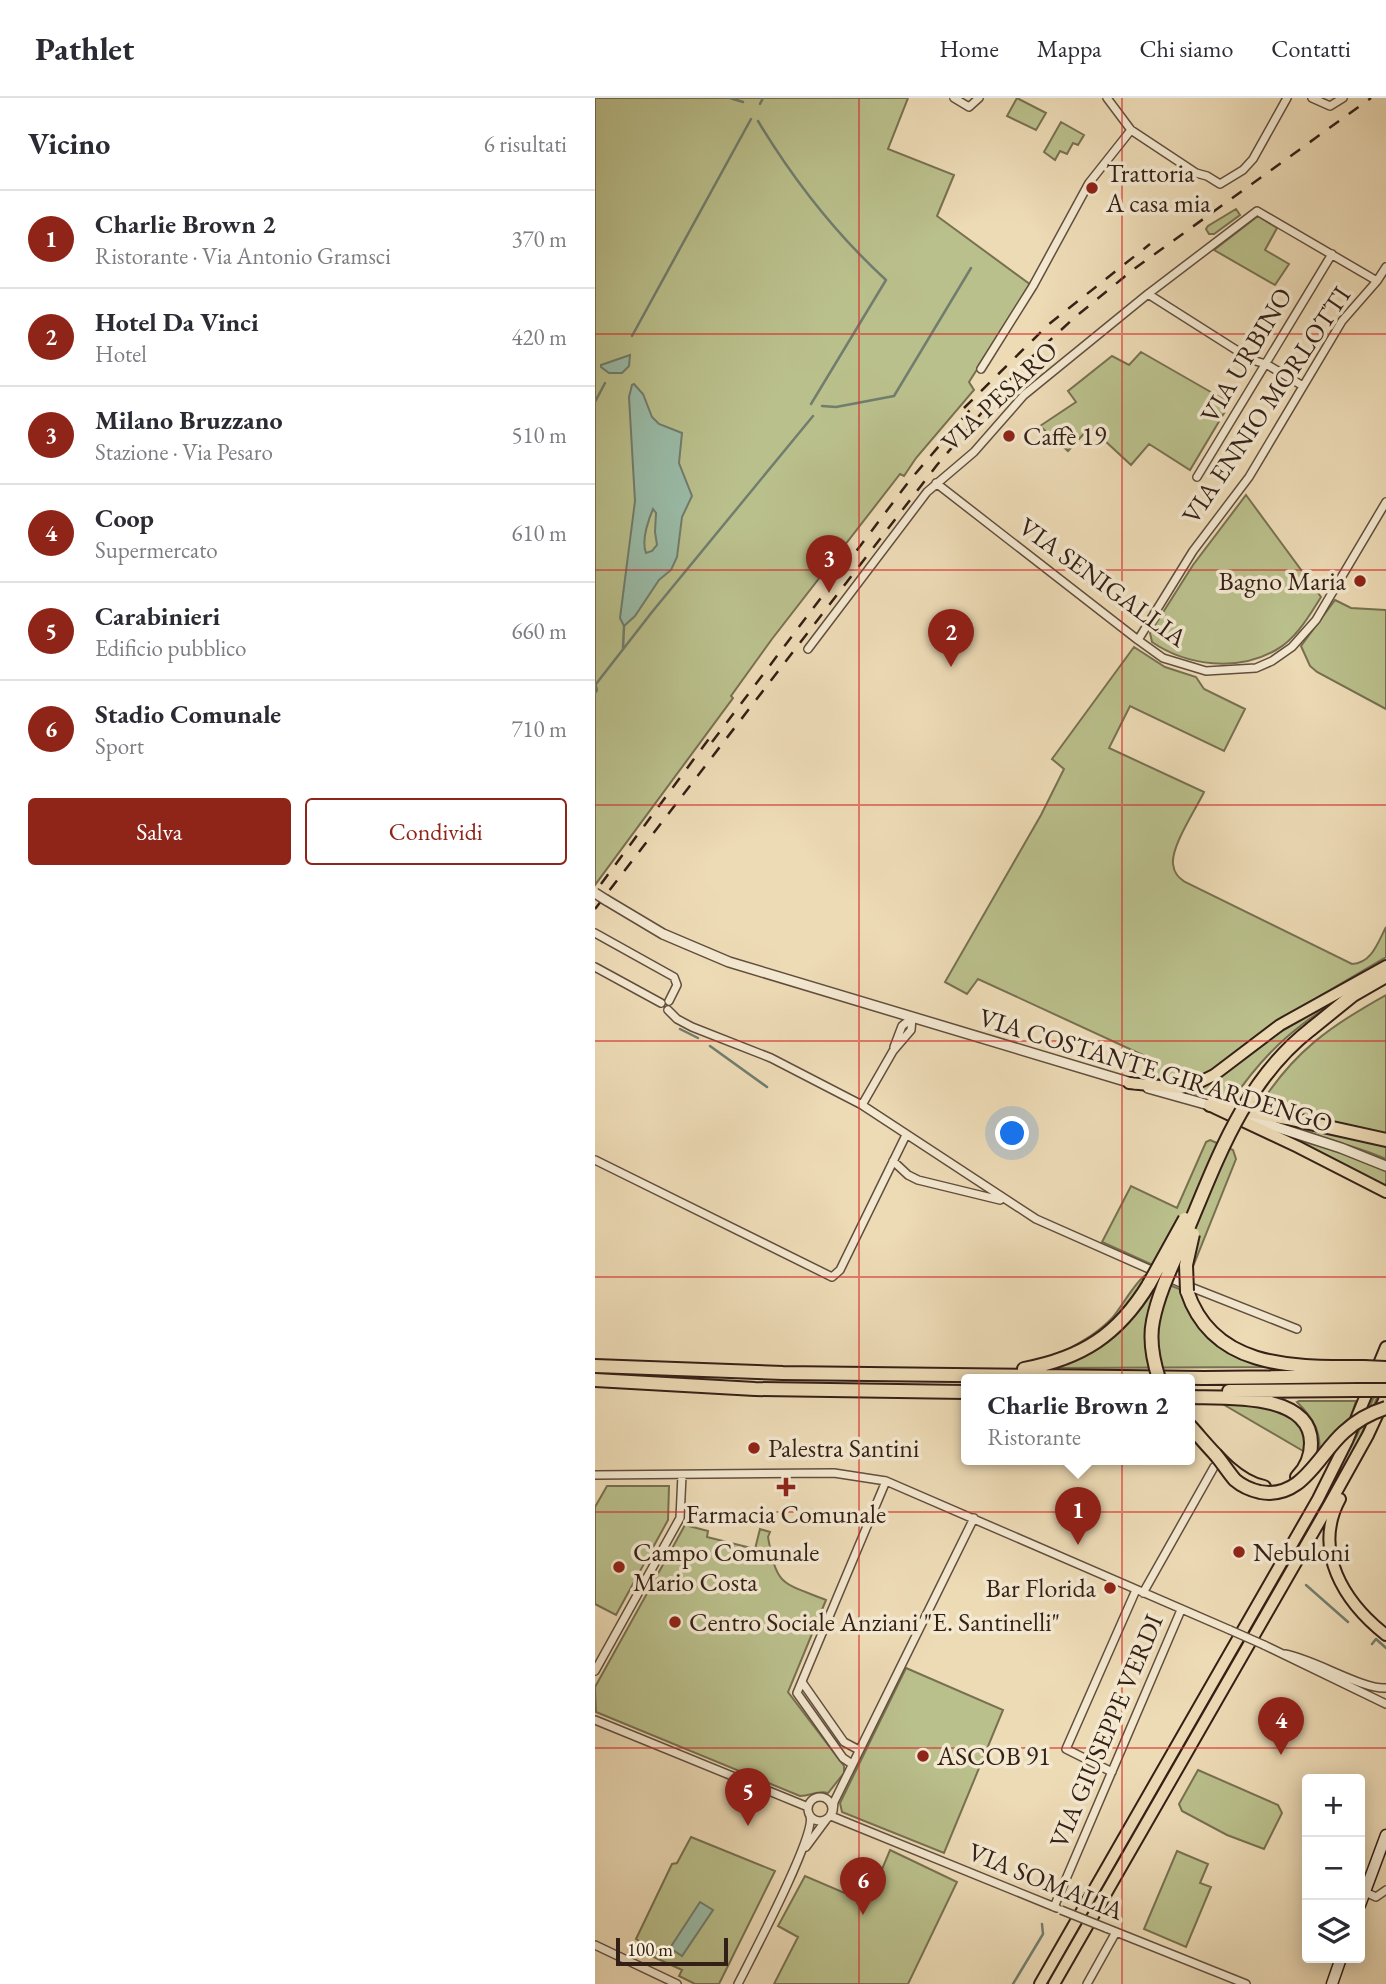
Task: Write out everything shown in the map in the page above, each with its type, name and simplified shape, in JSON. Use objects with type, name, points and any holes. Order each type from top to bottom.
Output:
[{"type":"highway","points":[[1129,1083],[1180,1088],[1194,1085],[1214,1075],[1280,1025],[1386,966]]},
{"type":"highway","points":[[1158,1374],[1152,1353],[1153,1322],[1164,1288],[1235,1122],[1257,1084],[1286,1051],[1353,995],[1386,976]]},
{"type":"highway","points":[[1311,1029],[1386,986]]},
{"type":"highway","points":[[1210,1105],[1287,1118],[1386,1140]]},
{"type":"highway","points":[[1210,1105],[1386,1192]]},
{"type":"highway","points":[[595,1366],[783,1373],[998,1374],[1059,1361],[1086,1349],[1122,1322],[1149,1284],[1209,1180]]},
{"type":"highway","points":[[1209,1180],[1186,1265],[1187,1291],[1203,1324],[1220,1339],[1245,1354],[1292,1366],[1386,1376]]},
{"type":"highway","points":[[1040,1984],[1318,1499],[1347,1441],[1386,1348]]},
{"type":"highway","points":[[1195,1378],[1362,1372],[1386,1368]]},
{"type":"highway","points":[[595,1380],[755,1389],[961,1393]]},
{"type":"highway","points":[[1195,1391],[1386,1390]]},
{"type":"highway","points":[[1054,1984],[1361,1447],[1386,1396]]},
{"type":"highway","points":[[1195,1397],[1233,1398],[1271,1403],[1293,1410],[1308,1427],[1311,1435],[1308,1463],[1303,1471],[1276,1488],[1254,1485],[1215,1454]]},
{"type":"highway","points":[[1195,1432],[1235,1479],[1252,1490],[1276,1493],[1288,1489],[1307,1475],[1345,1431],[1364,1416],[1386,1408]]},
{"type":"highway","points":[[1361,1447],[1332,1516],[1329,1550],[1338,1580],[1346,1593],[1355,1606],[1386,1635]]},
{"type":"main road","points":[[1365,1889],[1386,1835]]},
{"type":"main road","points":[[1332,1984],[1339,1963]]},
{"type":"street","points":[[954,98],[969,107],[979,98]]},
{"type":"street","points":[[1107,98],[1131,130],[1196,173],[1220,184],[1243,170],[1254,159],[1287,98]]},
{"type":"street","points":[[1312,98],[1326,105],[1334,104],[1343,98]]},
{"type":"street","points":[[981,369],[1033,286],[1089,183],[1131,130]]},
{"type":"street","name":"VIA PESARO","points":[[808,649],[936,483],[974,452],[1024,395],[1147,294],[1257,211],[1332,254]]},
{"type":"street","points":[[1332,254],[1377,281]]},
{"type":"street","name":"VIA URBINO","points":[[1197,477],[1332,254]]},
{"type":"street","name":"VIA ENNIO MORLOTTI","points":[[1138,640],[1193,551],[1233,502],[1342,321],[1386,267]]},
{"type":"street","points":[[1147,294],[1252,360],[1266,364],[1303,386]]},
{"type":"street","name":"VIA SENIGALLIA","points":[[936,483],[1138,640],[1175,663],[1206,671],[1257,668],[1292,647],[1315,620],[1386,502]]},
{"type":"street","name":"VIA COSTANTE GIRARDENGO","points":[[595,892],[645,924],[705,953],[912,1018],[1210,1105],[1341,1148],[1386,1166]]},
{"type":"street","points":[[595,933],[674,977],[677,985],[665,1002],[663,1010],[668,1010],[677,1019],[771,1058],[862,1105],[1036,1219],[1297,1329]]},
{"type":"street","points":[[595,967],[665,1002]]},
{"type":"street","points":[[862,1105],[893,1051],[902,1026],[912,1018]]},
{"type":"street","points":[[595,1160],[832,1277],[840,1270],[906,1135]]},
{"type":"street","points":[[893,1161],[918,1180],[1004,1200]]},
{"type":"street","points":[[1112,1772],[1066,1749],[1140,1591],[1214,1468]]},
{"type":"street","points":[[595,1475],[834,1473],[886,1480],[1264,1645],[1384,1704]]},
{"type":"street","points":[[595,1671],[680,1518],[682,1475]]},
{"type":"street","points":[[852,1764],[843,1758],[797,1693],[886,1480]]},
{"type":"street","points":[[801,1853],[830,1815],[859,1749],[974,1518]]},
{"type":"street","name":"VIA GIUSEPPE VERDI","points":[[1058,1908],[1181,1610]]},
{"type":"street","points":[[1281,1653],[1299,1656],[1371,1687],[1386,1689]]},
{"type":"street","points":[[802,1682],[844,1742],[859,1749]]},
{"type":"street","points":[[595,1720],[808,1807]]},
{"type":"street","points":[[738,1984],[801,1853],[811,1825],[808,1807],[813,1798],[833,1796],[839,1791]]},
{"type":"street","points":[[823,1797],[830,1801],[830,1815]]},
{"type":"street","points":[[810,1816],[818,1821],[830,1815]]},
{"type":"street","name":"VIA SOMALIA","points":[[830,1815],[1245,1984]]},
{"type":"street","points":[[1365,1892],[1377,1897],[1379,1893],[1386,1891]]},
{"type":"street","points":[[1087,1984],[1116,1932]]},
{"type":"street","points":[[595,1945],[677,1984]]},
{"type":"shaded area","points":[[595,98],[908,98],[888,149],[954,175],[937,216],[1031,285],[969,382],[974,390],[904,476],[900,474],[772,639],[731,696],[733,698],[595,885]]},
{"type":"shaded area","points":[[1017,98],[1046,113],[1036,130],[1007,116]]},
{"type":"shaded area","points":[[1061,122],[1084,135],[1078,145],[1073,143],[1067,154],[1060,151],[1055,160],[1044,152]]},
{"type":"shaded area","points":[[1236,209],[1240,215],[1214,234],[1209,234],[1206,229],[1208,226]]},
{"type":"shaded area","points":[[1258,216],[1277,228],[1265,250],[1289,264],[1275,285],[1214,250]]},
{"type":"shaded area","points":[[1141,352],[1230,403],[1190,470],[1149,444],[1131,465],[1090,427],[1068,451],[1040,426],[1076,402],[1068,391],[1112,356],[1129,365]]},
{"type":"shaded area","points":[[630,355],[629,366],[622,373],[609,373],[601,367],[601,365]]},
{"type":"shaded area","points":[[632,385],[643,394],[652,417],[659,424],[682,433],[679,463],[692,496],[682,517],[677,557],[671,570],[659,580],[635,616],[624,626],[620,618],[635,501],[629,397]],"holes":[[[653,509],[656,513],[657,545],[646,553],[646,531]]]},
{"type":"shaded area","points":[[1246,495],[1321,597],[1290,640],[1276,650],[1246,661],[1197,661],[1152,642],[1150,633],[1193,565]]},
{"type":"shaded area","points":[[1335,600],[1351,608],[1386,610],[1386,709],[1310,666],[1301,646]]},
{"type":"shaded area","points":[[1134,647],[1165,667],[1196,677],[1204,689],[1245,709],[1224,751],[1130,706],[1109,748],[1204,792],[1173,856],[1174,870],[1178,876],[1185,882],[1352,964],[1369,956],[1386,927],[1386,957],[1286,1016],[1218,1067],[1188,1080],[1173,1082],[1149,1077],[1158,1062],[978,979],[967,994],[945,982],[1041,815],[1064,769],[1052,759]]},
{"type":"shaded area","points":[[1354,989],[1317,1013],[1271,1051],[1231,1102],[1181,1090]]},
{"type":"shaded area","points":[[1386,995],[1386,1135],[1258,1108],[1285,1071],[1314,1042]]},
{"type":"shaded area","points":[[1296,1125],[1386,1143],[1386,1159],[1306,1132],[1295,1127]]},
{"type":"shaded area","points":[[1290,1138],[1332,1149],[1386,1171],[1386,1188]]},
{"type":"shaded area","points":[[1210,1140],[1233,1150],[1236,1159],[1192,1269],[1159,1258],[1155,1266],[1102,1242],[1131,1186],[1177,1208],[1206,1142]]},
{"type":"shaded area","points":[[1146,1275],[1184,1291],[1193,1313],[1268,1367],[1056,1368],[1110,1327],[1070,1353],[1067,1350],[1107,1323]]},
{"type":"shaded area","points":[[1386,1370],[1386,1377],[1355,1449],[1303,1542],[1300,1541],[1357,1435]]},
{"type":"shaded area","points":[[1356,1401],[1349,1423],[1319,1455],[1318,1432],[1308,1414],[1297,1402]]},
{"type":"shaded area","points":[[1221,1403],[1273,1403],[1301,1417],[1310,1455]]},
{"type":"shaded area","name":"Campo Comunale Mario Costa","points":[[607,1486],[669,1486],[668,1520],[616,1615],[595,1604],[595,1507]]},
{"type":"shaded area","points":[[685,1525],[708,1531],[707,1537],[755,1549],[760,1529],[770,1532],[768,1537],[775,1565],[783,1581],[826,1600],[788,1692],[844,1766],[844,1773],[828,1793],[800,1796],[596,1712],[595,1687]]},
{"type":"shaded area","name":"ASCOB 91","points":[[906,1668],[1003,1710],[944,1853],[842,1812],[840,1803]]},
{"type":"shaded area","points":[[1198,1770],[1278,1805],[1282,1813],[1264,1849],[1227,1835],[1182,1811],[1179,1804]]},
{"type":"shaded area","points":[[691,1837],[775,1871],[719,1984],[695,1984],[679,1976],[682,1970],[645,1953],[648,1947],[636,1939],[672,1864],[677,1863]]},
{"type":"shaded area","points":[[890,1850],[957,1882],[908,1984],[774,1984],[798,1937],[778,1926],[805,1876],[868,1903]]},
{"type":"shaded area","points":[[1177,1851],[1208,1864],[1200,1883],[1211,1887],[1186,1947],[1144,1929]]},
{"type":"shaded area","points":[[700,1902],[713,1910],[682,1956],[670,1948]]},
{"type":"waterway","points":[[730,98],[743,102]]},
{"type":"waterway","points":[[760,104],[763,98]]},
{"type":"waterway","points":[[632,336],[751,119]]},
{"type":"waterway","points":[[758,121],[816,205],[886,280],[811,404]]},
{"type":"waterway","points":[[822,406],[836,407],[894,396],[971,268]]},
{"type":"waterway","points":[[595,402],[605,383]]},
{"type":"waterway","points":[[596,684],[813,416]]},
{"type":"waterway","points":[[623,648],[624,626]]},
{"type":"waterway","points":[[595,683],[595,693]]},
{"type":"waterway","points":[[680,1029],[698,1038]]},
{"type":"waterway","points":[[710,1046],[767,1087]]},
{"type":"waterway","points":[[1269,1547],[1273,1551]]},
{"type":"waterway","points":[[1306,1585],[1348,1622]]},
{"type":"waterway","points":[[1372,1644],[1376,1639],[1386,1648]]},
{"type":"waterway","points":[[1013,1984],[1043,1934],[1042,1924]]},
{"type":"railway","points":[[595,909],[937,465],[1020,368],[1074,318],[1134,269],[1371,98]]},
{"type":"railway","points":[[964,408],[1049,324],[1150,244]]},
{"type":"railway","points":[[712,742],[910,480],[974,405]]},
{"type":"railway","points":[[601,884],[714,732]]},
{"type":"place","name":"Trattoria A casa mia","points":[[1092,188]]},
{"type":"place","name":"Caffè 19","points":[[1009,436]]},
{"type":"place","name":"Bagno Maria","points":[[1360,581]]},
{"type":"place","name":"Milano Bruzzano","points":[[829,593]]},
{"type":"place","name":"Hotel Da Vinci","points":[[951,667]]},
{"type":"place","name":"Palestra Santini","points":[[754,1448]]},
{"type":"place","name":"Farmacia Comunale","points":[[786,1487]]},
{"type":"place","name":"Charlie Brown 2","points":[[1078,1545]]},
{"type":"place","name":"Nebuloni","points":[[1239,1552]]},
{"type":"place","name":"Campo Comunale Mario Costa","points":[[619,1567]]},
{"type":"place","name":"Bar Florida","points":[[1110,1588]]},
{"type":"place","name":"Centro Sociale Anziani \"E. Santinelli\"","points":[[675,1622]]},
{"type":"place","name":"Coop","points":[[1281,1755]]},
{"type":"place","name":"ASCOB 91","points":[[923,1756]]},
{"type":"place","name":"Carabinieri","points":[[748,1826]]},
{"type":"place","name":"Stadio Comunale","points":[[863,1915]]}]
